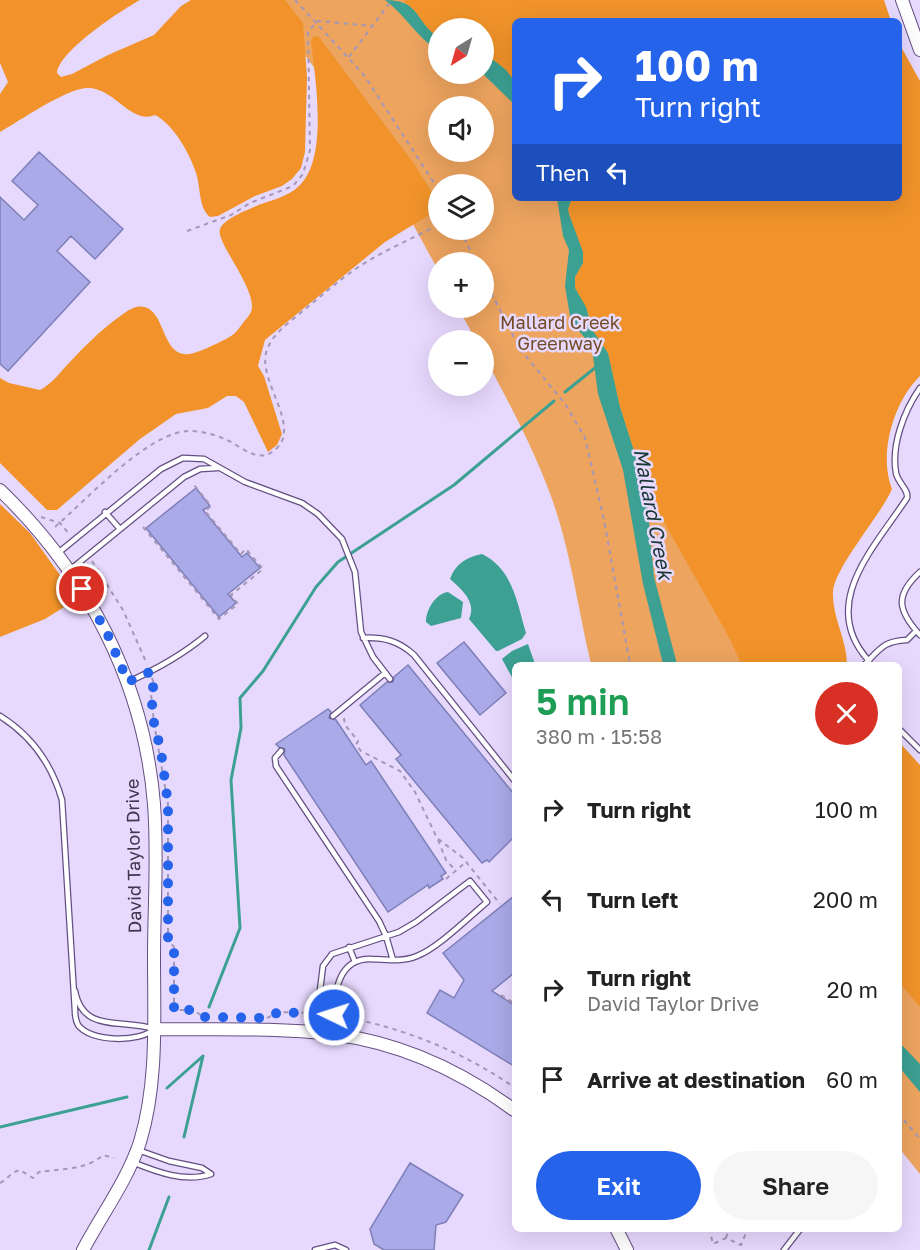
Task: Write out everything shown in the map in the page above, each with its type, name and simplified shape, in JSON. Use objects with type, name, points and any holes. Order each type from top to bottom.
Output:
[{"type":"street","points":[[902,0],[920,50]]},
{"type":"street","name":"David Taylor Drive","points":[[0,490],[58,553],[103,624],[128,682],[144,737],[154,804],[154,1029],[150,1099],[132,1162],[83,1250]]},
{"type":"street","points":[[154,1029],[332,1034],[388,1046],[426,1059],[473,1082],[512,1109]]},
{"type":"street","points":[[76,1250],[97,1224]]},
{"type":"street","points":[[617,1232],[627,1250]]},
{"type":"lane","points":[[866,662],[857,646],[850,625],[849,593],[857,572],[907,498],[907,493],[897,476],[896,460],[901,425],[920,388]]},
{"type":"lane","points":[[58,553],[105,512],[174,461],[194,457],[204,459],[245,483],[302,503],[318,514],[342,539],[355,572],[359,600],[358,621],[363,638],[390,680]]},
{"type":"lane","points":[[70,570],[184,477],[200,469],[220,468]]},
{"type":"lane","points":[[105,512],[120,529]]},
{"type":"lane","points":[[868,662],[888,642],[896,639],[908,640],[918,633],[904,615],[901,602],[905,589],[920,572]]},
{"type":"lane","points":[[128,682],[184,654],[205,636]]},
{"type":"lane","points":[[363,638],[391,640],[408,650],[512,778]]},
{"type":"lane","points":[[333,716],[385,673]]},
{"type":"lane","points":[[0,716],[24,733],[38,749],[50,769],[62,800],[77,1021],[92,1035],[140,1038],[154,1029]]},
{"type":"lane","points":[[902,732],[920,750]]},
{"type":"lane","points":[[281,751],[274,758],[276,766],[386,936],[393,960]]},
{"type":"lane","points":[[315,1033],[321,976],[326,959],[332,954],[386,936],[416,922],[470,881],[487,902],[425,952],[409,959],[370,959],[355,962],[342,973],[338,982],[332,1034]]},
{"type":"lane","points":[[350,947],[355,962]]},
{"type":"lane","points":[[75,991],[83,1010],[97,1020],[136,1023],[154,1029]]},
{"type":"lane","points":[[132,1162],[171,1175],[194,1177],[211,1174],[201,1168],[137,1150]]},
{"type":"lane","points":[[784,1250],[798,1232]]},
{"type":"lane","points":[[315,1250],[335,1245],[346,1250]]},
{"type":"path","points":[[295,0],[349,57],[382,100],[429,174]]},
{"type":"path","points":[[349,57],[393,0]]},
{"type":"path","points":[[316,22],[373,26]]},
{"type":"path","points":[[187,231],[287,189],[301,178],[307,164],[310,144],[307,34],[316,22]]},
{"type":"path","points":[[55,527],[152,443],[169,436],[190,431],[222,438],[254,455],[265,455],[277,448],[283,439],[284,426],[267,374],[265,360],[269,346],[284,327],[355,269],[428,230]]},
{"type":"path","points":[[494,298],[520,349],[566,405],[585,438],[604,520],[630,662]]},
{"type":"path","points":[[143,527],[219,620],[238,604],[231,595],[263,569],[246,549],[241,554],[212,519],[206,511],[211,506],[194,485]]},
{"type":"path","points":[[41,517],[60,523],[74,539]]},
{"type":"path","points":[[88,556],[123,610],[154,684],[151,694],[154,723],[161,751],[168,804],[168,940],[174,947],[174,1010],[193,1010],[204,1017]]},
{"type":"path","points":[[342,715],[346,720],[345,725],[358,741],[356,745],[361,751],[400,771],[415,792],[446,860],[456,871]]},
{"type":"path","points":[[437,838],[466,862],[500,904]]},
{"type":"path","points":[[446,879],[466,862]]},
{"type":"path","points":[[501,995],[512,1002]]},
{"type":"path","points":[[266,1018],[279,1012],[317,1014]]},
{"type":"path","points":[[334,1015],[383,1025],[436,1044],[490,1071],[512,1086]]},
{"type":"path","points":[[902,1118],[920,1139]]},
{"type":"path","points":[[0,1183],[6,1180],[12,1172],[20,1170],[33,1178],[39,1172],[97,1161],[103,1155],[114,1158]]},
{"type":"path","points":[[710,1232],[713,1244],[726,1238],[728,1232]]},
{"type":"path","points":[[726,1238],[741,1245],[746,1232]]},
{"type":"green space","name":"Mallard Creek Greenway","points":[[265,0],[466,0],[489,18],[428,18],[428,84],[494,84],[494,22],[512,36],[512,201],[611,201],[754,662],[591,662],[559,519],[529,444],[494,375],[494,330],[470,330],[464,318],[494,318],[494,252],[428,252],[391,184],[342,106]]},
{"type":"green space","points":[[902,974],[920,995],[920,1174],[902,1152]]},
{"type":"shaded area","points":[[0,0],[140,0],[105,22],[79,43],[60,64],[57,73],[61,77],[154,35],[181,6],[191,0],[285,0],[303,23],[307,77],[305,152],[301,168],[282,186],[255,196],[218,216],[210,217],[203,208],[198,178],[190,157],[169,126],[155,115],[146,117],[138,115],[96,89],[86,88],[66,94],[0,132],[0,94],[8,82],[0,63]]},
{"type":"shaded area","points":[[385,0],[397,1],[411,7],[428,28],[428,42],[424,39]]},
{"type":"shaded area","points":[[405,0],[884,0],[890,18],[512,18],[512,78],[494,60],[494,18],[428,18],[428,28],[404,2]]},
{"type":"shaded area","points":[[314,36],[319,37],[415,165],[428,186],[428,216],[385,242],[265,340],[258,366],[264,376],[282,434],[277,445],[268,452],[244,402],[236,396],[227,396],[208,408],[176,414],[140,439],[57,510],[47,510],[0,463],[0,378],[9,383],[40,390],[104,329],[136,307],[146,307],[153,312],[172,348],[179,353],[189,354],[198,351],[236,332],[251,312],[252,303],[249,292],[220,235],[220,229],[235,216],[289,193],[299,186],[308,173],[314,157],[318,117],[311,41]]},
{"type":"shaded area","points":[[902,48],[920,81],[920,376],[903,399],[891,429],[887,460],[892,489],[835,582],[833,601],[847,662],[740,662],[731,641],[663,520],[642,476],[620,407],[608,353],[593,331],[589,315],[575,288],[575,277],[583,263],[568,209],[571,201],[902,201]]},
{"type":"shaded area","points":[[494,60],[512,78],[512,102],[493,84]]},
{"type":"shaded area","points":[[557,201],[571,201],[569,214],[583,252],[583,263],[575,277],[575,288],[586,307],[593,331],[608,353],[620,407],[642,476],[647,499],[654,577],[676,662],[662,662],[643,584],[623,470],[598,394],[590,344],[574,325],[570,316],[565,286],[569,250],[563,236]]},
{"type":"shaded area","points":[[0,504],[30,533],[77,599],[45,619],[0,637]]},
{"type":"shaded area","points":[[482,554],[501,568],[507,578],[526,633],[522,639],[498,651],[469,619],[470,602],[450,579],[462,562]]},
{"type":"shaded area","points":[[448,592],[463,602],[461,618],[431,626],[426,622],[430,608],[435,599]]},
{"type":"shaded area","points":[[528,644],[534,662],[512,662],[512,677],[502,659],[512,651]]},
{"type":"shaded area","points":[[902,745],[920,765],[920,1007],[902,986]]},
{"type":"shaded area","points":[[902,1045],[920,1064],[920,1092],[902,1071]]},
{"type":"building","points":[[39,152],[123,229],[95,259],[71,236],[57,251],[90,282],[8,371],[0,364],[0,197],[24,220],[38,205],[12,181]]},
{"type":"building","points":[[196,488],[210,506],[203,510],[242,557],[247,553],[260,568],[228,594],[236,603],[219,617],[146,528]]},
{"type":"building","points":[[464,642],[506,693],[480,715],[437,663]]},
{"type":"building","points":[[408,665],[512,792],[512,839],[489,862],[487,860],[482,863],[396,759],[401,755],[360,705],[387,682],[393,682],[394,677]]},
{"type":"building","points":[[328,709],[331,712],[329,718],[336,720],[366,765],[371,761],[446,873],[441,876],[443,879],[429,888],[428,885],[388,912],[284,755],[285,749],[276,744]]},
{"type":"building","points":[[512,898],[512,975],[492,991],[512,1004],[512,1065],[427,1013],[440,990],[454,998],[464,980],[443,953]]},
{"type":"building","points":[[410,1163],[463,1195],[446,1222],[436,1225],[434,1250],[384,1250],[374,1244],[370,1229]]},
{"type":"waterway","points":[[565,392],[596,367]]},
{"type":"waterway","points":[[209,1007],[240,928],[231,780],[241,728],[240,698],[263,671],[316,587],[338,562],[454,485],[554,401]]},
{"type":"waterway","points":[[167,1088],[203,1056]]},
{"type":"waterway","points":[[184,1137],[203,1056]]},
{"type":"waterway","points":[[0,1127],[127,1097]]},
{"type":"waterway","points":[[149,1250],[169,1197]]},
{"type":"route","points":[[82,589],[107,633],[128,682],[150,672],[154,684],[151,694],[154,723],[161,751],[168,804],[168,940],[174,947],[174,1010],[193,1010],[204,1017],[266,1018],[279,1012],[334,1015]]},
{"type":"water label","name":"Mallard Creek","points":[[653,514]]}]
